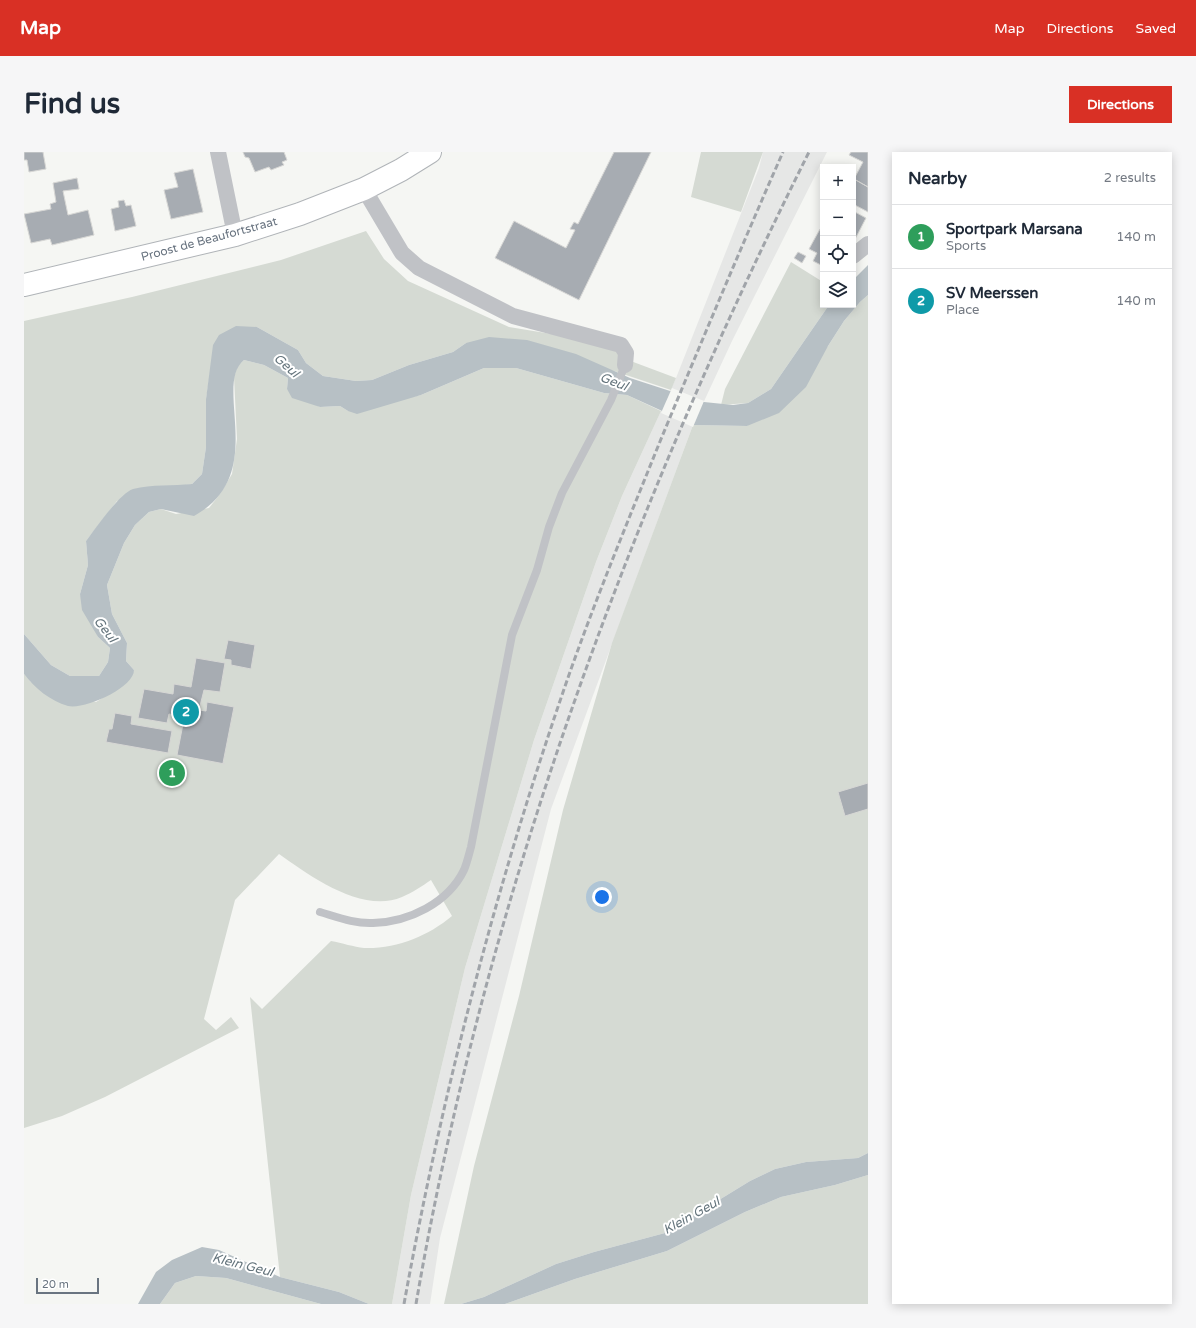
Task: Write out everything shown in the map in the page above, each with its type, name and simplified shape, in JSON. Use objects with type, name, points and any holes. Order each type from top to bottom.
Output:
[{"type":"street","points":[[218,152],[235,235]]},
{"type":"street","name":"Proost de Beaufortstraat","points":[[24,285],[235,235],[300,214],[364,189],[401,170],[430,152]]},
{"type":"street","points":[[364,189],[402,253],[419,268],[513,316],[621,345],[626,353],[625,365]]},
{"type":"street","points":[[856,254],[868,244]]},
{"type":"lane","points":[[320,912],[345,920],[373,923],[405,918],[445,897],[464,870],[471,847],[512,635],[537,570],[549,527],[562,493],[611,400],[625,365]]},
{"type":"shaded area","points":[[701,152],[763,152],[741,212],[691,197]]},
{"type":"shaded area","points":[[763,152],[827,152],[732,341],[693,425],[551,809],[440,1238],[430,1304],[392,1304],[411,1195],[465,968],[534,740],[596,562],[622,496],[676,378],[759,168]]},
{"type":"shaded area","points":[[366,231],[384,259],[408,281],[509,327],[619,345],[620,357],[676,378],[671,390],[614,371],[466,343],[453,352],[409,365],[372,380],[356,381],[323,376],[306,363],[298,350],[257,327],[210,373],[206,399],[206,447],[202,474],[192,484],[117,501],[86,541],[88,565],[80,594],[98,637],[110,648],[108,662],[99,676],[70,676],[51,665],[24,634],[24,321],[132,297],[281,260]]},
{"type":"shaded area","points":[[791,262],[820,280],[820,308],[827,308],[771,389],[748,403],[721,405],[725,389]]},
{"type":"shaded area","points":[[868,295],[868,1153],[858,1158],[806,1162],[775,1169],[750,1181],[665,1233],[556,1264],[484,1297],[461,1304],[444,1304],[474,1166],[519,996],[563,810],[612,643],[693,425],[747,426],[828,346],[844,321]]},
{"type":"shaded area","points":[[244,360],[264,365],[288,378],[287,389],[320,407],[340,406],[348,411],[421,395],[484,368],[516,368],[604,393],[627,395],[661,411],[622,496],[596,562],[534,740],[465,968],[411,1195],[392,1304],[369,1304],[339,1292],[280,1277],[250,997],[262,1009],[331,941],[364,948],[376,948],[400,944],[433,930],[452,916],[431,880],[402,897],[387,901],[370,901],[354,897],[321,882],[279,854],[235,900],[204,1019],[216,1030],[231,1017],[239,1028],[105,1097],[62,1116],[24,1128],[24,674],[31,682],[96,702],[126,683],[134,670],[126,661],[127,643],[112,614],[107,585],[124,543],[135,525],[149,512],[161,509],[176,514],[209,508],[220,494],[232,474],[237,439],[234,377],[238,365]]},
{"type":"shaded area","points":[[868,1175],[868,1304],[505,1304],[575,1279],[667,1251],[745,1212],[781,1197],[835,1185]]},
{"type":"shaded area","points":[[196,1276],[226,1278],[321,1304],[160,1304],[175,1283]]},
{"type":"water","points":[[868,265],[868,295],[856,307],[856,277]]},
{"type":"water","name":"Geul","points":[[827,308],[855,308],[844,321],[828,346],[806,387],[779,413],[747,426],[693,425],[627,395],[604,393],[516,368],[484,368],[421,395],[357,414],[340,406],[320,407],[292,398],[287,389],[288,378],[264,365],[244,360],[236,372],[233,389],[236,432],[235,455],[229,478],[217,498],[194,516],[161,509],[149,512],[135,525],[124,543],[107,585],[112,614],[127,643],[126,661],[134,670],[132,677],[126,684],[117,690],[96,701],[85,705],[68,706],[55,701],[38,689],[24,674],[24,634],[51,665],[70,676],[99,676],[108,662],[110,648],[98,637],[82,610],[80,594],[88,565],[86,541],[121,497],[133,489],[148,486],[192,484],[202,474],[206,447],[206,399],[213,345],[219,335],[236,326],[257,327],[298,350],[306,363],[323,376],[356,381],[372,380],[409,365],[453,352],[466,343],[489,337],[527,340],[576,354],[630,378],[704,402],[733,405],[748,403],[771,389]]},
{"type":"water","points":[[868,1153],[868,1175],[835,1185],[781,1197],[745,1212],[667,1251],[575,1279],[505,1304],[461,1304],[484,1297],[556,1264],[665,1233],[750,1181],[775,1169],[806,1162],[858,1158]]},
{"type":"water","name":"Klein Geul","points":[[202,1247],[219,1250],[280,1277],[339,1292],[369,1304],[321,1304],[226,1278],[196,1276],[175,1283],[160,1304],[138,1304],[156,1272],[172,1260]]},
{"type":"pier","points":[[672,388],[704,401],[693,427],[661,413]]},
{"type":"building","points":[[24,152],[43,152],[46,169],[29,172],[27,160],[24,160]]},
{"type":"building","points":[[243,152],[284,152],[287,160],[282,162],[284,165],[271,170],[269,167],[255,172],[249,158],[245,157]]},
{"type":"building","points":[[614,152],[651,152],[579,300],[495,258],[514,221],[566,248],[575,230],[570,229],[574,222],[578,224]]},
{"type":"building","points":[[851,152],[868,152],[868,187],[856,180],[856,175],[863,162],[849,155]]},
{"type":"building","points":[[193,169],[203,212],[171,219],[164,190],[178,187],[174,173]]},
{"type":"building","points":[[77,178],[79,189],[63,191],[68,215],[88,210],[94,235],[52,245],[50,239],[31,243],[24,214],[51,209],[50,204],[56,202],[53,183]]},
{"type":"building","points":[[856,180],[868,187],[868,212],[856,206]]},
{"type":"building","points":[[124,200],[126,206],[131,205],[136,226],[115,231],[111,209],[119,207],[118,201]]},
{"type":"building","points":[[856,213],[866,218],[856,237]]},
{"type":"building","points":[[820,229],[820,264],[813,261],[817,253],[809,249]]},
{"type":"building","points":[[798,252],[806,256],[802,263],[794,258]]},
{"type":"building","points":[[228,640],[255,645],[251,669],[231,665],[231,660],[224,659]]},
{"type":"building","points":[[196,658],[225,663],[220,692],[204,690],[199,710],[206,711],[207,702],[234,707],[223,763],[225,764],[177,755],[183,724],[186,717],[169,714],[167,723],[138,718],[144,689],[173,694],[174,684],[191,687]]},
{"type":"building","points":[[115,713],[132,716],[131,724],[172,731],[168,753],[106,742],[109,729],[112,729]]},
{"type":"building","points":[[868,783],[868,809],[845,816],[838,792]]},
{"type":"railway","points":[[404,1304],[419,1224],[455,1064],[496,906],[544,749],[581,642],[626,526],[706,331],[783,152]]},
{"type":"railway","points":[[416,1304],[445,1154],[481,1006],[523,859],[570,714],[623,570],[681,429],[743,290],[809,152]]},
{"type":"place","name":"SV Meerssen","points":[[186,712]]},
{"type":"place","name":"Sportpark Marsana","points":[[172,773]]}]
